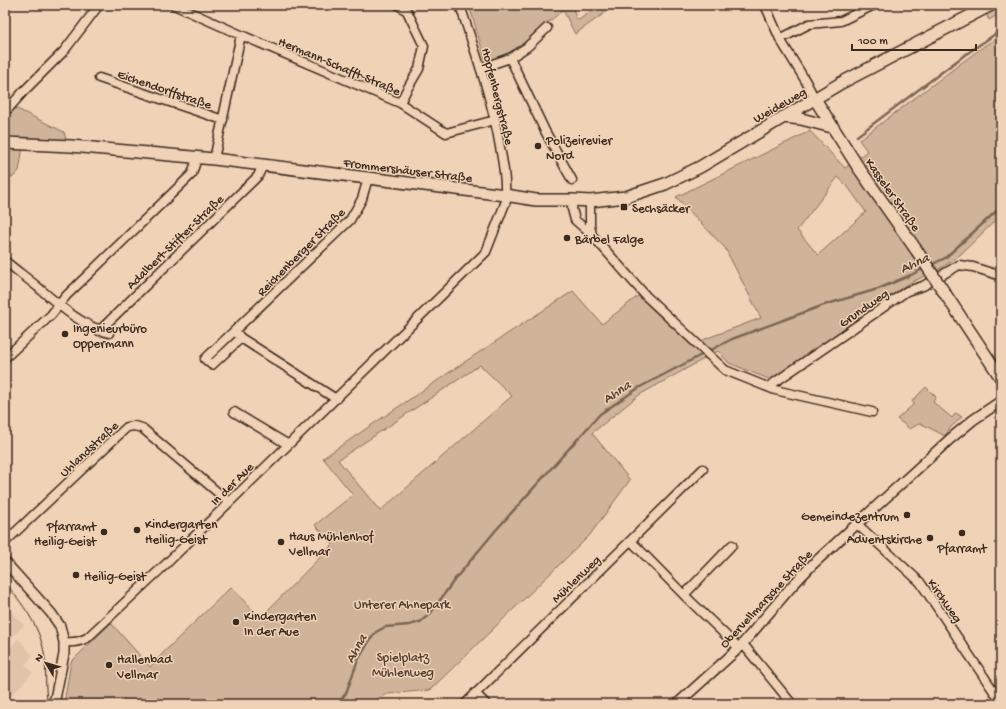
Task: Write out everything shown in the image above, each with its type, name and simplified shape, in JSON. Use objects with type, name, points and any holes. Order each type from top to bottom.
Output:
[{"type":"main road","name":"Weideweg","points":[[573,200],[590,201],[626,197],[665,184],[700,167],[841,83],[991,5]]},
{"type":"main road","name":"Kasseler Straße","points":[[815,99],[858,167],[917,251],[1001,378]]},
{"type":"main road","points":[[783,117],[801,119],[832,127]]},
{"type":"main road","name":"Frommershäuser Straße","points":[[5,143],[71,146],[214,159],[536,200],[573,200]]},
{"type":"street","points":[[8,109],[64,51],[99,5]]},
{"type":"street","name":"Hermann-Schafft-Straße","points":[[174,5],[400,103],[446,133],[495,120]]},
{"type":"street","points":[[398,5],[407,11],[424,46],[419,68],[400,103]]},
{"type":"street","name":"Hopfenbergstraße","points":[[460,5],[481,68],[495,120],[506,180],[506,196]]},
{"type":"street","points":[[765,5],[780,39],[815,99]]},
{"type":"street","points":[[780,39],[808,24],[841,21],[874,5]]},
{"type":"street","points":[[481,68],[510,58],[527,47],[547,28]]},
{"type":"street","points":[[214,159],[241,35]]},
{"type":"street","points":[[510,58],[544,131],[572,180]]},
{"type":"street","name":"Eichendorffstraße","points":[[99,78],[223,120]]},
{"type":"street","points":[[5,358],[51,315],[68,294],[192,174],[197,158]]},
{"type":"street","name":"Adalbert-Stifter-Straße","points":[[99,331],[258,176],[263,165]]},
{"type":"street","name":"Reichenberger Straße","points":[[336,399],[238,334],[350,220],[362,199],[368,178]]},
{"type":"street","name":"In der Aue","points":[[64,642],[80,642],[87,638],[336,399],[486,252],[506,196]]},
{"type":"street","points":[[573,200],[572,209],[575,220],[592,235],[646,296],[725,370],[768,387],[872,412]]},
{"type":"street","points":[[590,201],[592,235]]},
{"type":"street","points":[[5,261],[58,305],[99,331],[109,334]]},
{"type":"street","name":"Grundweg","points":[[768,387],[906,291],[923,286],[959,264],[1001,276]]},
{"type":"street","name":"Obervellmarsche Straße","points":[[676,704],[741,646],[792,586],[857,524],[950,439],[973,420],[1001,401]]},
{"type":"street","points":[[234,412],[288,444]]},
{"type":"street","name":"Uhlandstraße","points":[[5,542],[127,427],[134,426],[142,428],[229,502]]},
{"type":"street","name":"Mühlenweg","points":[[465,704],[702,469]]},
{"type":"street","name":"Kirchweg","points":[[857,524],[920,582],[1001,702]]},
{"type":"street","points":[[631,541],[684,595],[741,646],[792,704]]},
{"type":"street","points":[[684,595],[732,545]]},
{"type":"street","points":[[5,562],[51,613],[60,626],[64,642],[64,654],[54,704]]},
{"type":"street","points":[[475,693],[486,704]]},
{"type":"shaded area","points":[[5,606],[24,625],[5,645]]},
{"type":"shaded area","points":[[18,639],[33,655],[25,665],[33,673],[5,702],[5,654]]},
{"type":"green space","points":[[469,5],[572,5],[576,18],[579,20],[599,5],[616,5],[575,34],[563,10],[515,50],[486,62]]},
{"type":"green space","points":[[982,5],[1001,5],[1001,13],[989,20]]},
{"type":"green space","name":"Unterer Ahnepark","points":[[1001,35],[1001,215],[961,254],[943,267],[906,285],[771,380],[729,363],[718,351],[639,395],[592,433],[630,480],[589,536],[430,690],[387,694],[366,704],[64,704],[71,662],[111,623],[150,667],[231,587],[260,618],[333,544],[315,525],[353,495],[323,458],[475,355],[573,291],[602,324],[638,296],[694,348],[705,339],[761,318],[725,248],[676,197],[810,131],[845,168],[867,151],[859,140],[984,46]],"holes":[[[838,177],[848,187],[866,212],[818,255],[797,230]],[[480,365],[512,396],[380,511],[338,460]]]},
{"type":"green space","points":[[5,103],[64,132],[68,148],[23,147],[19,171],[12,178],[5,165]]},
{"type":"green space","points":[[926,387],[936,397],[933,402],[952,418],[956,413],[962,417],[950,428],[945,436],[920,423],[910,429],[897,419],[914,404],[912,401]]},
{"type":"waterway","points":[[857,136],[962,57],[1001,30]]},
{"type":"waterway","name":"Ahna","points":[[929,266],[945,258],[1001,207]]},
{"type":"waterway","name":"Ahna","points":[[338,704],[346,693],[358,660],[376,632],[385,627],[409,625],[420,622],[430,614],[455,579],[496,530],[600,414],[640,387],[732,339],[824,305],[878,289],[925,268]]},
{"type":"tram line","points":[[5,583],[18,598],[29,615],[42,642],[45,658],[48,704]]},
{"type":"place","name":"Polizeirevier Nord","points":[[538,146]]},
{"type":"place","name":"Sechsäcker","points":[[624,207]]},
{"type":"place","name":"Bärbel Falge","points":[[567,238]]},
{"type":"place","name":"Ingenieurbüro Oppermann","points":[[65,334]]},
{"type":"place","name":"Gemeindezentrum","points":[[907,515]]},
{"type":"place","name":"Kindergarten Heilig-Geist","points":[[137,530]]},
{"type":"place","name":"Pfarramt Heilig-Geist","points":[[104,532]]},
{"type":"place","name":"Pfarramt","points":[[962,533]]},
{"type":"place","name":"Adventskirche","points":[[930,538]]},
{"type":"place","name":"Haus Mühlenhof Vellmar","points":[[281,542]]},
{"type":"place","name":"Heilig-Geist","points":[[76,575]]},
{"type":"place","name":"Kindergarten In der Aue","points":[[236,622]]},
{"type":"place","name":"Hallenbad Vellmar","points":[[109,665]]},
{"type":"park label","name":"Spielplatz Mühlenweg","points":[[403,664]]}]
